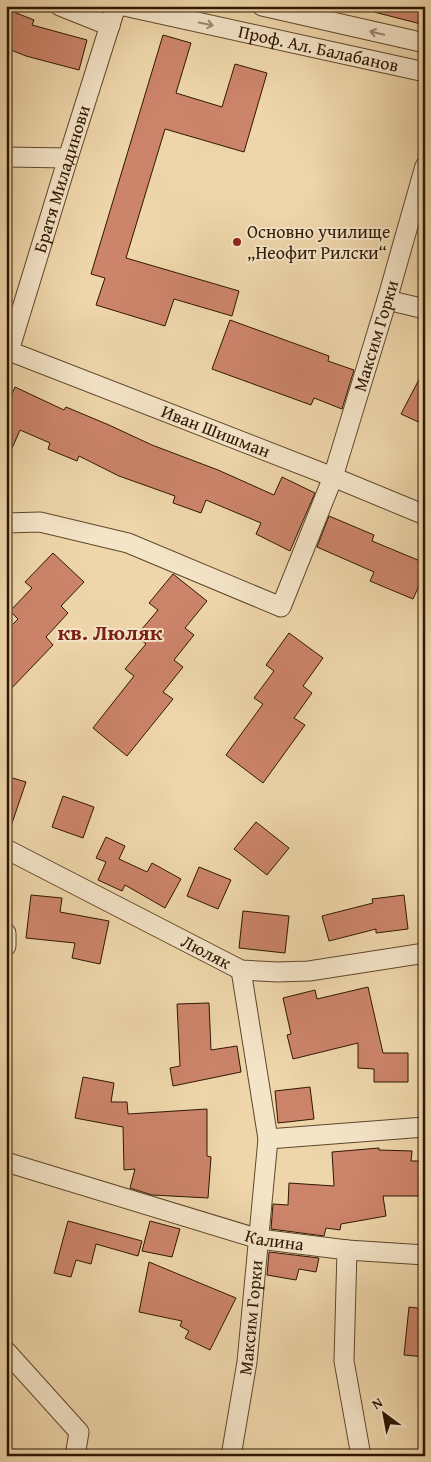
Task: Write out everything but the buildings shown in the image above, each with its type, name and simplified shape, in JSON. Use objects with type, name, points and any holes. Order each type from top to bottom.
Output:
[{"type":"street","points":[[60,6],[110,26]]},
{"type":"street","name":"Братя Миладинови","points":[[8,352],[116,6]]},
{"type":"street","name":"Проф. Ал. Балабанов","points":[[124,6],[425,72]]},
{"type":"street","name":"Проф. Ал. Балабанов","points":[[262,6],[425,43]]},
{"type":"street","points":[[6,157],[68,158]]},
{"type":"street","name":"Максим Горки","points":[[6,523],[40,522],[76,529],[128,543],[281,607],[333,478],[425,166]]},
{"type":"street","points":[[387,300],[425,309]]},
{"type":"street","name":"Иван Шишман","points":[[8,352],[425,515]]},
{"type":"street","name":"Люляк","points":[[6,849],[241,970],[310,971],[425,953]]},
{"type":"street","points":[[6,933],[6,946]]},
{"type":"street","name":"Максим Горки","points":[[231,1456],[247,1362],[268,1139],[241,970]]},
{"type":"street","points":[[268,1139],[425,1127]]},
{"type":"street","name":"Калина","points":[[6,1162],[259,1239],[347,1250],[425,1254]]},
{"type":"street","points":[[347,1250],[344,1361],[360,1456]]},
{"type":"street","points":[[6,1351],[78,1432],[75,1456]]},
{"type":"place","name":"Основно училище „Неофит Рилски“","points":[[237,242]]},
{"type":"district","name":"кв. Люляк","points":[[110,632]]}]
